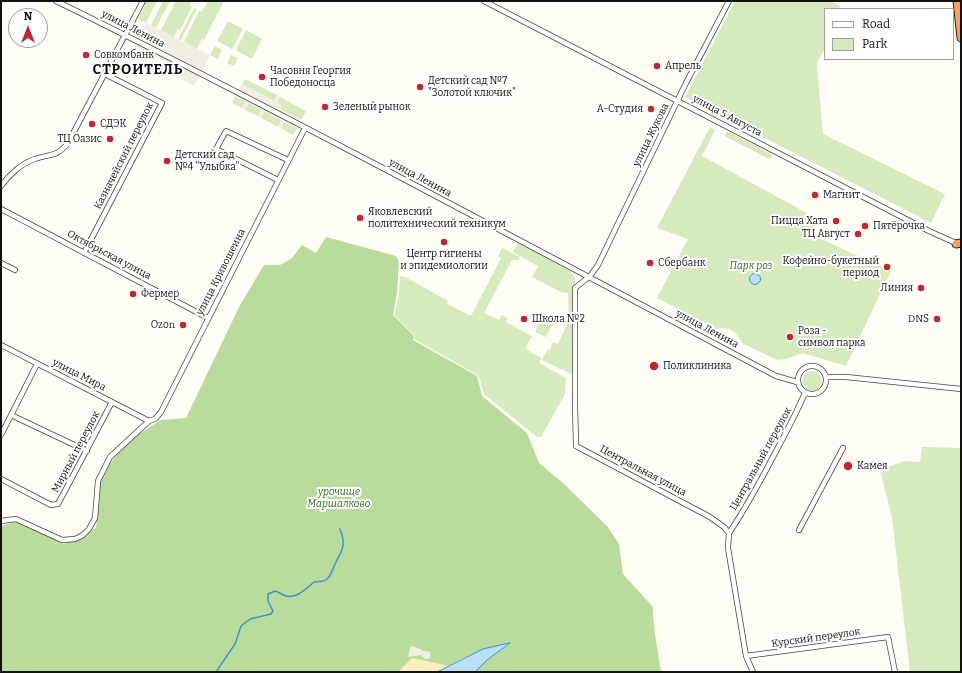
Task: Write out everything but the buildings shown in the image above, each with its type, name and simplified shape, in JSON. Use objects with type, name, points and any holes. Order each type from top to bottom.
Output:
[{"type":"highway","points":[[958,1],[961,14]]},
{"type":"highway","points":[[958,1],[961,38]]},
{"type":"street","name":"улица Ленина","points":[[56,1],[125,35],[590,276],[776,376],[798,382]]},
{"type":"street","points":[[1,186],[25,163],[36,158],[54,155],[61,152],[72,137],[143,1]]},
{"type":"street","name":"улица 5 Августа","points":[[484,1],[929,231],[959,244]]},
{"type":"street","name":"улица Жукова","points":[[590,276],[598,265],[678,100],[729,1]]},
{"type":"street","name":"Казначейский переулок","points":[[84,253],[162,103],[105,74]]},
{"type":"street","name":"улица Кривошеина","points":[[1,521],[16,519],[62,540],[75,539],[89,530],[95,518],[98,481],[110,458],[149,421],[155,419],[161,412],[305,128]]},
{"type":"street","points":[[278,180],[216,149],[226,131],[288,160]]},
{"type":"street","points":[[1,176],[7,179]]},
{"type":"street","name":"Октябрьская улица","points":[[1,209],[208,318]]},
{"type":"street","points":[[1,263],[15,270]]},
{"type":"street","name":"Центральная улица","points":[[590,276],[575,288],[576,446],[710,517],[724,527],[729,533]]},
{"type":"street","name":"улица Мира","points":[[1,345],[149,421]]},
{"type":"street","points":[[1,434],[37,364]]},
{"type":"street","points":[[810,366],[820,368],[826,377],[826,383],[821,392],[810,395],[805,393],[799,386],[798,376],[800,372],[810,366]]},
{"type":"street","points":[[826,377],[842,377],[961,389]]},
{"type":"street","name":"Центральный переулок","points":[[729,533],[738,520],[768,466],[799,408],[805,393]]},
{"type":"street","name":"Мирный переулок","points":[[1,479],[51,505],[58,504],[112,402]]},
{"type":"street","points":[[11,416],[87,451]]},
{"type":"street","points":[[799,530],[842,448]]},
{"type":"street","points":[[729,533],[728,548],[746,656],[752,672]]},
{"type":"street","name":"Курский переулок","points":[[746,656],[888,637],[895,672]]},
{"type":"green space","points":[[147,1],[157,1],[146,23],[138,19]]},
{"type":"green space","points":[[163,1],[170,1],[156,28],[151,25]]},
{"type":"green space","points":[[176,1],[192,1],[190,5],[192,7],[180,30],[178,29],[174,37],[161,30]]},
{"type":"green space","points":[[208,1],[224,1],[204,40],[202,39],[197,49],[184,42],[199,11],[202,12]]},
{"type":"green space","points":[[735,1],[830,1],[840,6],[840,8],[824,8],[824,51],[818,60],[817,66],[823,134],[945,194],[931,223],[685,97]]},
{"type":"green space","points":[[194,8],[197,9],[181,40],[178,39]]},
{"type":"green space","points":[[228,21],[243,29],[232,49],[217,41]]},
{"type":"green space","points":[[246,30],[262,39],[252,59],[236,50]]},
{"type":"green space","points":[[215,46],[222,50],[218,59],[210,55]]},
{"type":"green space","points":[[231,55],[238,58],[234,66],[227,63]]},
{"type":"green space","points":[[245,79],[277,95],[274,101],[242,84]]},
{"type":"green space","points":[[235,96],[245,101],[242,108],[232,103]]},
{"type":"green space","points":[[280,97],[306,111],[301,120],[280,109],[277,102]]},
{"type":"green space","points":[[249,103],[261,110],[258,116],[245,110]]},
{"type":"green space","points":[[264,111],[281,120],[278,127],[261,118]]},
{"type":"green space","points":[[284,122],[297,128],[293,135],[281,128]]},
{"type":"green space","name":"Парк роз","points":[[710,127],[715,130],[702,156],[816,218],[810,234],[891,271],[846,366],[803,353],[786,359],[777,360],[742,343],[738,336],[729,329],[717,329],[657,298],[688,239],[657,228]]},
{"type":"green space","points":[[727,132],[771,154],[772,158],[769,159],[726,137],[725,134]]},
{"type":"green space","name":"урочище Маршалково","points":[[326,237],[396,256],[399,262],[397,294],[393,315],[414,336],[413,340],[477,376],[482,396],[527,433],[539,463],[563,483],[607,526],[619,544],[623,574],[653,607],[661,672],[475,672],[487,660],[509,644],[463,658],[437,672],[1,672],[1,526],[18,521],[64,544],[96,528],[101,475],[119,452],[139,434],[161,420],[186,418],[240,305],[264,265],[280,265],[292,258],[302,245],[316,253]]},
{"type":"green space","points":[[518,243],[570,271],[575,278],[575,376],[542,360],[548,349],[550,350],[553,342],[558,344],[569,320],[568,293],[561,292],[532,277],[538,266],[513,252]]},
{"type":"green space","points":[[502,248],[520,257],[518,260],[512,260],[484,313],[499,320],[502,315],[508,318],[506,322],[532,336],[525,349],[542,358],[539,363],[566,378],[565,394],[541,437],[537,437],[484,394],[479,376],[414,339],[415,336],[394,315],[399,294],[400,276],[405,277],[448,301],[447,304],[471,316],[501,258],[498,256]]},
{"type":"green space","points":[[542,318],[553,324],[546,337],[535,332]]},
{"type":"green space","points":[[812,371],[819,374],[822,381],[819,388],[812,391],[805,388],[802,381],[805,374]]},
{"type":"green space","points":[[922,447],[961,448],[961,672],[910,672],[892,518],[880,470],[904,461],[920,462]]},
{"type":"sand","points":[[412,658],[449,666],[437,672],[398,672]]},
{"type":"shaded area","points":[[146,23],[210,55],[194,86],[170,73],[173,66],[134,46]]},
{"type":"shaded area","points":[[242,84],[274,101],[277,95],[280,97],[277,102],[282,105],[280,109],[301,120],[297,128],[284,122],[281,128],[278,127],[281,120],[264,111],[261,118],[258,116],[261,110],[249,103],[245,110],[242,108],[245,101],[235,96]]},
{"type":"shaded area","points":[[411,646],[430,652],[431,656],[429,659],[425,659],[421,655],[408,657]]},
{"type":"water","points":[[755,273],[759,275],[761,279],[759,283],[755,285],[751,283],[749,279],[751,275]]},
{"type":"water","points":[[510,643],[487,660],[475,672],[437,672],[483,649]]},
{"type":"waterway","points":[[216,672],[235,644],[241,626],[250,619],[271,614],[273,611],[268,601],[268,594],[275,591],[286,596],[294,596],[314,582],[325,581],[329,577],[343,546],[340,529]]},
{"type":"place","name":"Совкомбанк","points":[[86,55]]},
{"type":"place","name":"Апрель","points":[[657,66]]},
{"type":"place","name":"Часовня Георгия Победоносца","points":[[262,77]]},
{"type":"place","name":"Детский сад №7 \"Золотой ключик\"","points":[[420,87]]},
{"type":"place","name":"Зеленый рынок","points":[[325,107]]},
{"type":"place","name":"А-Студия","points":[[651,109]]},
{"type":"place","name":"СДЭК","points":[[92,124]]},
{"type":"place","name":"ТЦ Оазис","points":[[110,139]]},
{"type":"place","name":"Детский сад №4 \"Улыбка\"","points":[[167,161]]},
{"type":"place","name":"Магнит","points":[[815,195]]},
{"type":"place","name":"Яковлевский политехнический техникум","points":[[360,218]]},
{"type":"place","name":"Пицца Хата","points":[[836,221]]},
{"type":"place","name":"Пятёрочка","points":[[865,226]]},
{"type":"place","name":"ТЦ Август","points":[[858,234]]},
{"type":"place","name":"Центр гигиены и эпидемиологии","points":[[444,242]]},
{"type":"place","name":"Сбербанк","points":[[650,263]]},
{"type":"place","name":"Кофейно-букетный период","points":[[887,267]]},
{"type":"place","name":"Линия","points":[[921,288]]},
{"type":"place","name":"Фермер","points":[[133,294]]},
{"type":"place","name":"Школа №2","points":[[524,319]]},
{"type":"place","name":"DNS","points":[[937,319]]},
{"type":"place","name":"Ozon","points":[[183,325]]},
{"type":"place","name":"Роза - символ парка","points":[[790,337]]},
{"type":"place","name":"Поликлиника","points":[[654,366]]},
{"type":"place","name":"Камея","points":[[848,466]]},
{"type":"district","name":"СТРОИТЕЛЬ","points":[[138,70]]}]
